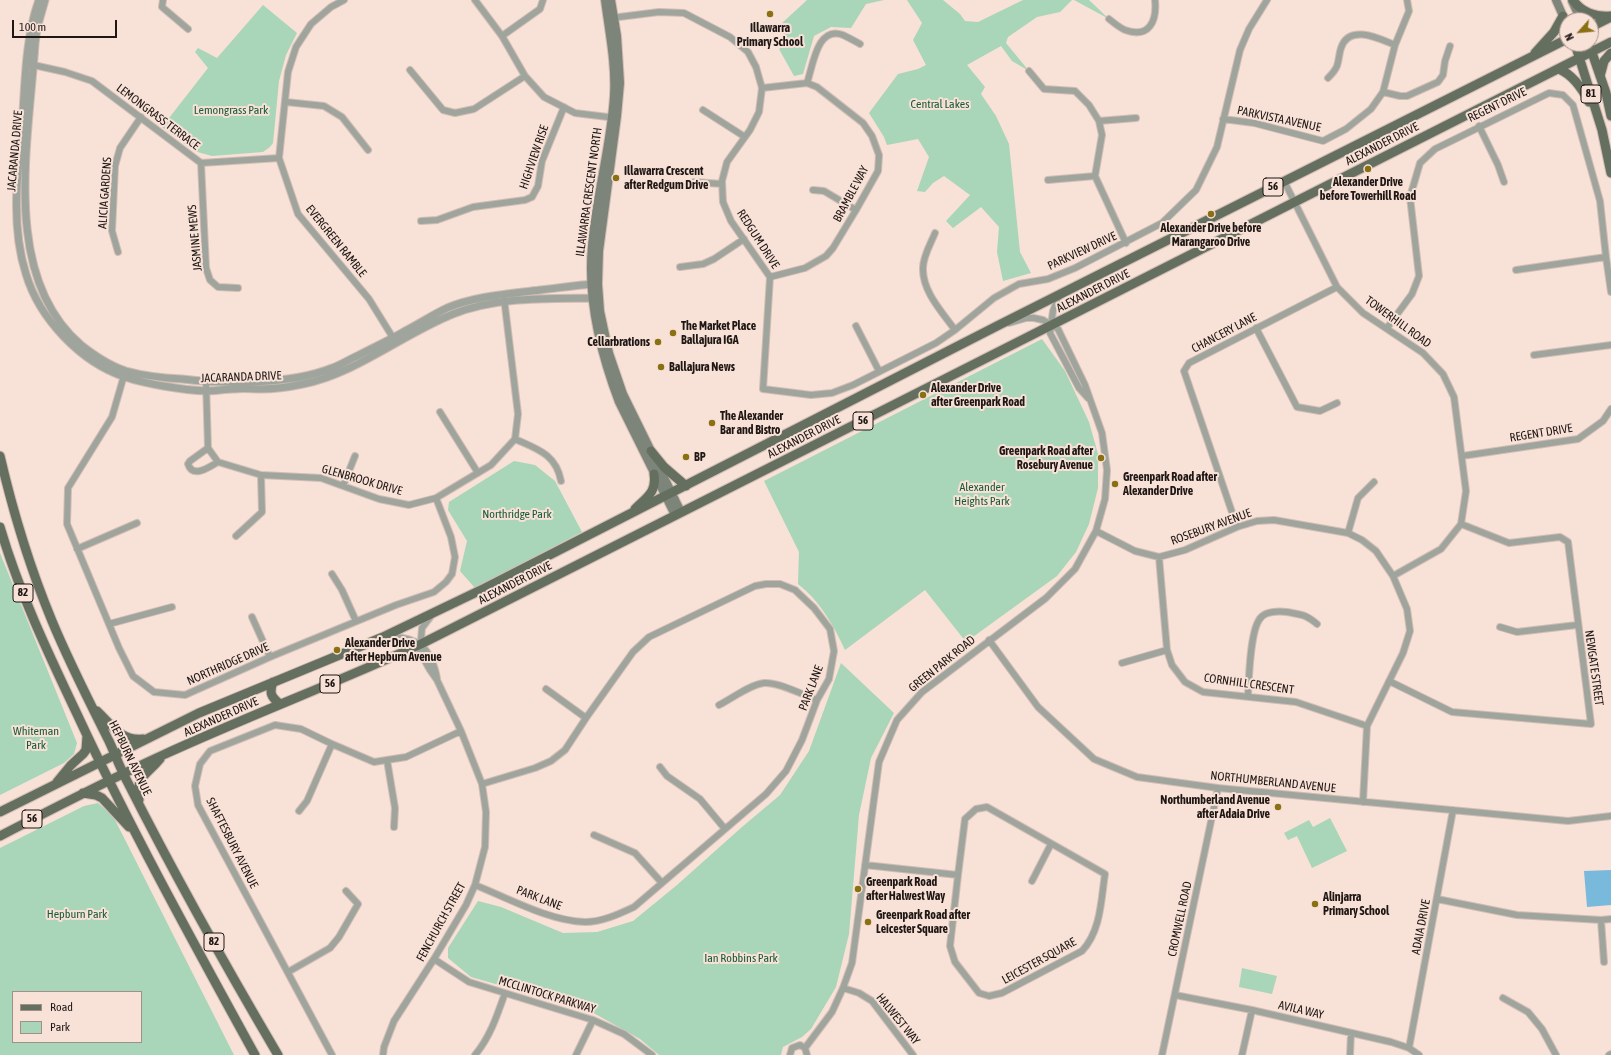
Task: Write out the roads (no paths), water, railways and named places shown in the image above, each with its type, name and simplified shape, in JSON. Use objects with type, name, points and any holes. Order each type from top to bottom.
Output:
[{"type":"main road","name":"ILLAWARRA CRESCENT NORTH","points":[[605,0],[611,18]]},
{"type":"main road","name":"ILLAWARRA CRESCENT NORTH","points":[[611,0],[614,118],[592,246],[596,329],[612,384],[628,422],[654,474],[668,495],[678,514]]},
{"type":"main road","points":[[1556,0],[1561,12]]},
{"type":"main road","points":[[1572,0],[1587,12],[1599,16],[1611,17]]},
{"type":"main road","points":[[1572,0],[1577,12]]},
{"type":"main road","points":[[1599,23],[1611,17]]},
{"type":"main road","points":[[1532,57],[1554,32],[1559,23]]},
{"type":"main road","name":"ALEXANDER DRIVE","points":[[1599,45],[1611,42]]},
{"type":"main road","name":"ALEXANDER DRIVE","points":[[0,812],[100,763],[145,738],[199,713],[383,637],[485,588],[1060,294],[1559,43]]},
{"type":"main road","name":"81","points":[[1577,52],[1602,130],[1611,173]]},
{"type":"main road","name":"ALEXANDER DRIVE","points":[[0,836],[83,793],[109,782],[163,755],[280,704],[354,675],[421,644],[1579,59],[1586,52]]},
{"type":"main road","name":"81","points":[[1591,52],[1611,116]]},
{"type":"main road","points":[[1600,76],[1604,61],[1611,53]]},
{"type":"main road","points":[[1559,69],[1571,76],[1581,88],[1602,130]]},
{"type":"main road","name":"ILLAWARRA CRESCENT NORTH","points":[[595,298],[609,353],[631,411],[651,451],[668,495]]},
{"type":"main road","points":[[651,451],[664,467],[686,486]]},
{"type":"main road","name":"HEPBURN AVENUE","points":[[0,456],[18,524],[52,620],[91,706],[140,806],[180,882],[278,1055]]},
{"type":"main road","points":[[626,516],[652,491],[655,483],[654,474]]},
{"type":"main road","name":"82","points":[[0,526],[23,595],[36,627],[109,782],[135,834],[255,1055]]},
{"type":"main road","points":[[273,682],[270,692],[273,698],[280,704]]},
{"type":"main road","points":[[91,706],[123,737],[137,740],[145,738]]},
{"type":"main road","points":[[55,785],[71,765],[86,750],[87,736]]},
{"type":"main road","points":[[140,806],[138,790],[141,778],[163,755]]},
{"type":"main road","points":[[83,793],[96,795],[102,798],[135,834]]},
{"type":"street","name":"JACARANDA DRIVE","points":[[39,0],[31,29],[31,64],[22,176],[22,212],[28,260],[37,288],[48,309],[58,323],[74,340],[124,374],[158,385],[207,391],[262,389],[307,384],[332,376],[446,309],[468,301],[504,298],[595,298]]},
{"type":"street","name":"JACARANDA DRIVE","points":[[31,64],[37,28],[45,0]]},
{"type":"street","points":[[163,0],[162,7],[188,29]]},
{"type":"street","name":"EVERGREEN RAMBLE","points":[[344,0],[331,7],[311,24],[296,47],[288,72],[279,158],[298,214],[369,299],[394,340]]},
{"type":"street","points":[[475,0],[502,36],[525,76],[544,97],[575,113],[614,118]]},
{"type":"street","points":[[502,36],[540,9],[543,0]]},
{"type":"street","points":[[1109,19],[1125,30],[1135,31],[1146,29],[1154,21],[1156,12],[1155,0]]},
{"type":"street","name":"PARKVISTA AVENUE","points":[[1223,119],[1254,123],[1323,141],[1346,129],[1370,109],[1383,92],[1396,45],[1409,11],[1407,0]]},
{"type":"street","name":"PARKVIEW DRIVE","points":[[763,389],[811,394],[832,393],[853,385],[936,343],[955,330],[994,298],[1019,284],[1048,279],[1075,268],[1162,224],[1196,190],[1217,147],[1240,50],[1263,1]]},
{"type":"street","name":"REDGUM DRIVE","points":[[611,18],[660,12],[684,13],[730,37],[748,52],[756,67],[762,88],[759,112],[745,137],[727,162],[722,184],[723,202],[731,221],[770,277],[763,389]]},
{"type":"street","points":[[762,88],[807,83],[820,42],[830,34],[842,35],[860,44]]},
{"type":"street","points":[[1328,78],[1337,67],[1342,46],[1349,37],[1360,34],[1371,35],[1396,45]]},
{"type":"street","points":[[1383,92],[1407,96],[1438,82],[1443,75],[1445,61],[1450,46]]},
{"type":"street","name":"LEMONGRASS TERRACE","points":[[31,64],[92,80],[201,163],[279,158]]},
{"type":"street","points":[[410,70],[443,110],[455,113],[474,109],[525,76]]},
{"type":"street","points":[[1029,72],[1044,90],[1075,92],[1089,104],[1099,122],[1102,135],[1095,176],[1126,243]]},
{"type":"street","name":"BRAMBLE WAY","points":[[770,277],[805,268],[826,256],[833,248],[878,171],[879,155],[872,136],[863,123],[817,87],[807,83]]},
{"type":"street","name":"REGENT DRIVE","points":[[1387,328],[1412,294],[1419,276],[1410,197],[1420,163],[1435,149],[1479,126],[1549,93],[1563,95],[1574,105],[1600,201],[1611,292]]},
{"type":"street","points":[[286,102],[324,106],[342,117],[368,150]]},
{"type":"street","name":"HIGHVIEW RISE","points":[[421,221],[437,220],[473,207],[525,200],[532,197],[538,186],[542,161],[564,107]]},
{"type":"street","points":[[703,110],[745,137]]},
{"type":"street","name":"ALICIA GARDENS","points":[[118,252],[112,231],[115,166],[120,148],[141,117]]},
{"type":"street","points":[[1099,122],[1136,118]]},
{"type":"street","points":[[1479,126],[1498,165],[1504,182]]},
{"type":"street","name":"JASMINE MEWS","points":[[201,163],[206,268],[210,280],[218,287],[238,288]]},
{"type":"street","points":[[1048,180],[1095,176]]},
{"type":"street","name":"TOWERHILL ROAD","points":[[1284,181],[1337,287],[1362,313],[1423,353],[1443,374],[1454,397],[1462,456],[1466,491],[1461,524]]},
{"type":"street","points":[[694,182],[722,184]]},
{"type":"street","points":[[813,190],[824,191],[856,210]]},
{"type":"street","points":[[935,233],[926,254],[923,267],[925,282],[929,293],[955,330]]},
{"type":"street","points":[[680,267],[703,264],[714,259],[744,239]]},
{"type":"street","points":[[1516,270],[1606,257]]},
{"type":"street","name":"JACARANDA DRIVE","points":[[504,298],[595,284]]},
{"type":"street","name":"CHANCERY LANE","points":[[1236,526],[1184,371],[1189,363],[1337,287]]},
{"type":"street","points":[[1052,326],[1053,311],[1060,294]]},
{"type":"street","points":[[504,298],[518,414],[515,439],[535,448],[551,459],[559,471],[561,481]]},
{"type":"street","name":"GREEN PARK ROAD","points":[[805,1048],[832,1012],[843,988],[852,962],[879,762],[897,720],[922,692],[1046,598],[1075,569],[1096,531],[1105,499],[1107,470],[1102,433],[1088,398],[1086,385],[1058,329],[1043,320],[1034,318],[1026,318],[999,325]]},
{"type":"street","points":[[856,326],[879,372]]},
{"type":"street","points":[[1256,328],[1297,407],[1320,411],[1337,403]]},
{"type":"street","name":"JACARANDA DRIVE","points":[[124,374],[206,382],[277,380],[308,376],[333,368],[394,340]]},
{"type":"street","points":[[1534,355],[1611,345]]},
{"type":"street","name":"NORTHRIDGE DRIVE","points":[[124,374],[112,417],[68,488],[67,524],[119,648],[133,676],[154,692],[185,695],[270,657],[396,604],[434,592],[446,582],[452,574],[455,557],[451,537],[436,498]]},
{"type":"street","points":[[206,382],[208,448],[218,462],[194,472],[188,464],[208,448]]},
{"type":"street","name":"REGENT DRIVE","points":[[1462,456],[1578,439],[1602,421],[1611,409]]},
{"type":"street","points":[[440,412],[478,473]]},
{"type":"street","name":"GLENBROOK DRIVE","points":[[218,462],[261,475],[321,478],[379,499],[409,505],[436,498],[491,465],[515,439]]},
{"type":"street","points":[[343,486],[355,456]]},
{"type":"street","points":[[236,536],[262,512],[261,475]]},
{"type":"street","points":[[1348,533],[1358,498],[1374,482]]},
{"type":"street","name":"ROSEBURY AVENUE","points":[[1096,531],[1135,551],[1160,557],[1185,550],[1236,526],[1257,520],[1274,520],[1348,533],[1362,540],[1376,551],[1393,576],[1408,608],[1410,631],[1403,654],[1367,726],[1363,802]]},
{"type":"street","points":[[77,549],[137,523]]},
{"type":"street","points":[[1393,576],[1440,549],[1461,524]]},
{"type":"street","name":"NEWGATE STREET","points":[[1389,681],[1452,712],[1591,724],[1577,625],[1568,542],[1560,536],[1509,543],[1461,524]]},
{"type":"street","name":"CORNHILL CRESCENT","points":[[1160,557],[1167,650],[1172,665],[1185,682],[1203,692],[1248,695],[1296,702],[1367,726]]},
{"type":"street","points":[[332,574],[342,590],[356,621]]},
{"type":"street","name":"PARK LANE","points":[[475,885],[558,919],[586,922],[610,918],[634,907],[766,794],[786,771],[802,740],[817,700],[829,679],[834,650],[830,629],[814,608],[795,590],[780,584],[755,586],[649,637],[633,652],[565,750],[551,761],[534,768],[482,784]]},
{"type":"street","points":[[109,624],[172,607]]},
{"type":"street","points":[[1248,695],[1254,630],[1259,619],[1268,613],[1279,611],[1306,615],[1317,624]]},
{"type":"street","name":"FENCHURCH STREET","points":[[383,1055],[384,1047],[394,1021],[434,959],[466,905],[475,885],[485,847],[486,812],[482,784],[461,730],[437,680],[420,652],[422,628],[433,613]]},
{"type":"street","points":[[252,617],[270,657]]},
{"type":"street","points":[[1500,627],[1517,632],[1577,625]]},
{"type":"street","points":[[383,637],[409,638],[421,644]]},
{"type":"street","name":"NORTHUMBERLAND AVENUE","points":[[989,640],[1038,707],[1094,759],[1137,777],[1218,788],[1568,821],[1611,816]]},
{"type":"street","points":[[1122,663],[1167,650]]},
{"type":"street","points":[[720,705],[755,685],[765,683],[779,685],[817,700]]},
{"type":"street","points":[[546,689],[586,718]]},
{"type":"street","name":"SHAFTESBURY AVENUE","points":[[332,1055],[198,805],[195,786],[200,764],[210,751],[275,725],[301,730],[374,762],[406,757],[461,730]]},
{"type":"street","points":[[299,811],[307,801],[332,744]]},
{"type":"street","points":[[387,760],[395,808],[394,827]]},
{"type":"street","points":[[660,767],[667,776],[700,799],[725,829]]},
{"type":"street","name":"CROMWELL ROAD","points":[[1162,1055],[1176,995],[1218,788]]},
{"type":"street","name":"LEICESTER SQUARE","points":[[987,807],[1105,874],[1096,929],[1090,942],[1082,951],[1002,993],[989,996],[979,993],[955,962],[950,946],[958,875],[965,819],[976,809],[987,807]]},
{"type":"street","name":"ADAIA DRIVE","points":[[1409,1048],[1453,810]]},
{"type":"street","points":[[594,835],[635,853],[662,883]]},
{"type":"street","points":[[1032,881],[1051,844]]},
{"type":"street","points":[[864,865],[958,875]]},
{"type":"street","points":[[288,972],[330,948],[339,938],[358,904],[346,891]]},
{"type":"street","points":[[1437,898],[1517,915],[1601,920],[1611,919]]},
{"type":"street","points":[[1601,920],[1604,962]]},
{"type":"street","name":"MCCLINTOCK PARKWAY","points":[[434,959],[469,982],[593,1020],[624,1034],[652,1055]]},
{"type":"street","name":"HALWEST WAY","points":[[843,988],[859,993],[872,1001],[913,1055]]},
{"type":"street","points":[[475,1055],[483,1045],[493,1026],[505,994]]},
{"type":"street","name":"AVILA WAY","points":[[1176,995],[1252,1010],[1391,1042],[1409,1048],[1419,1055]]},
{"type":"street","points":[[1503,998],[1528,1012],[1542,1029],[1556,1055]]},
{"type":"street","points":[[1242,1055],[1252,1010]]},
{"type":"street","points":[[576,1055],[593,1020]]},
{"type":"street","points":[[1350,1055],[1351,1033]]},
{"type":"street","points":[[790,1055],[790,1050],[794,1046],[800,1045],[805,1048],[807,1055]]},
{"type":"water","points":[[1611,870],[1611,905],[1587,907],[1584,871]]},
{"type":"place","name":"Illawarra Primary School","points":[[770,14]]},
{"type":"place","name":"Alexander Drive before Towerhill Road","points":[[1368,169]]},
{"type":"place","name":"Illawarra Crescent after Redgum Drive","points":[[616,178]]},
{"type":"place","name":"Alexander Drive before Marangaroo Drive","points":[[1211,214]]},
{"type":"place","name":"The Market Place Ballajura IGA","points":[[673,333]]},
{"type":"place","name":"Cellarbrations","points":[[658,342]]},
{"type":"place","name":"Ballajura News","points":[[661,367]]},
{"type":"place","name":"Alexander Drive after Greenpark Road","points":[[923,395]]},
{"type":"place","name":"The Alexander Bar and Bistro","points":[[712,423]]},
{"type":"place","name":"BP","points":[[686,457]]},
{"type":"place","name":"Greenpark Road after Rosebury Avenue","points":[[1101,458]]},
{"type":"place","name":"Greenpark Road after Alexander Drive","points":[[1115,484]]},
{"type":"place","name":"Alexander Drive after Hepburn Avenue","points":[[337,650]]},
{"type":"place","name":"Northumberland Avenue after Adaia Drive","points":[[1278,807]]},
{"type":"place","name":"Greenpark Road after Halwest Way","points":[[858,889]]},
{"type":"place","name":"Alinjarra Primary School","points":[[1315,904]]},
{"type":"place","name":"Greenpark Road after Leicester Square","points":[[868,922]]},
{"type":"park label","name":"Central Lakes","points":[[940,104]]},
{"type":"park label","name":"Lemongrass Park","points":[[231,110]]},
{"type":"park label","name":"Alexander Heights Park","points":[[982,494]]},
{"type":"park label","name":"Northridge Park","points":[[517,514]]},
{"type":"park label","name":"Whiteman Park","points":[[36,738]]},
{"type":"park label","name":"Hepburn Park","points":[[77,914]]},
{"type":"park label","name":"Ian Robbins Park","points":[[741,958]]}]
